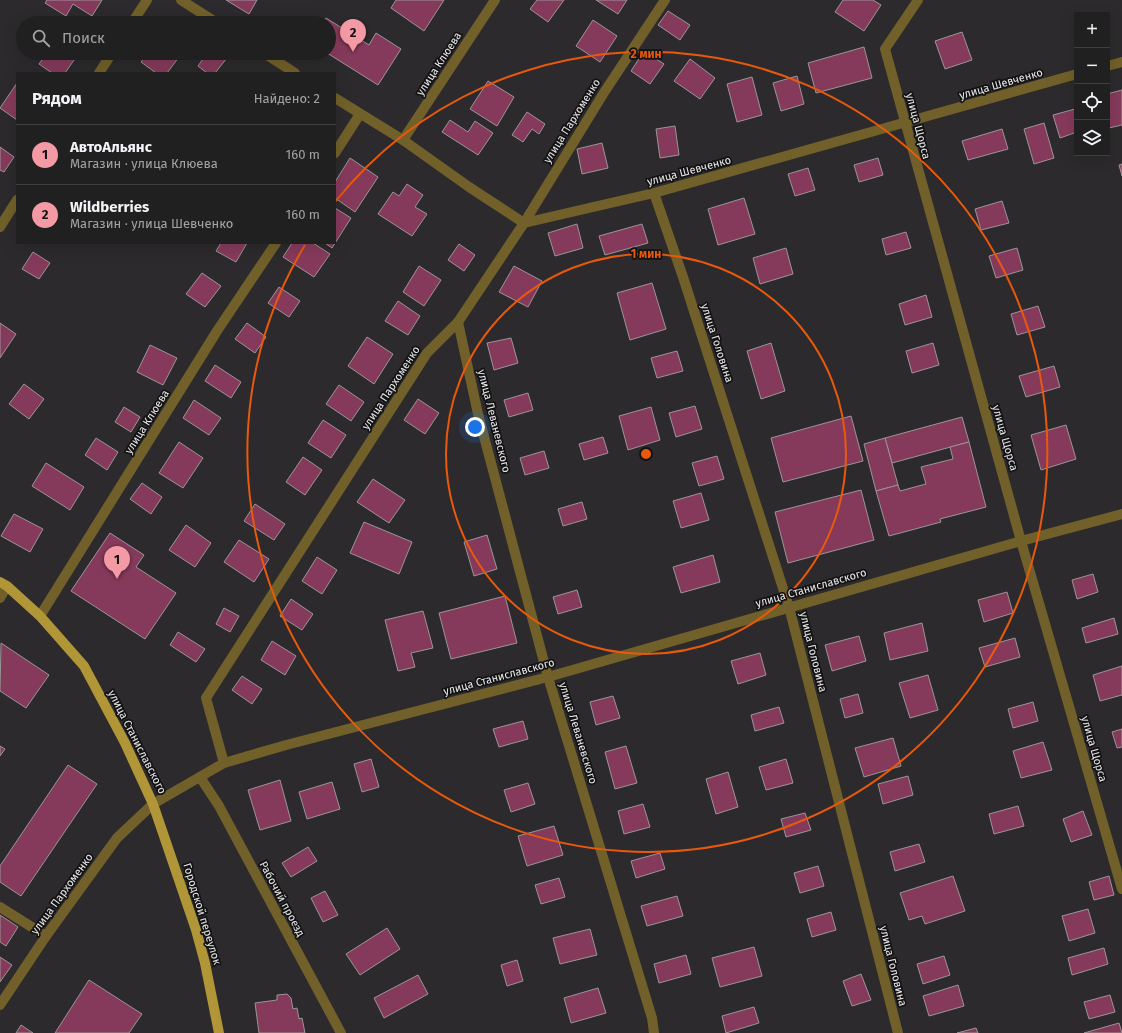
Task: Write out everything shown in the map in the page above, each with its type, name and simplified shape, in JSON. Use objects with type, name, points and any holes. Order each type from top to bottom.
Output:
[{"type":"main road","name":"улица Станиславского","points":[[4,584],[40,616],[84,666],[124,743],[153,804]]},
{"type":"main road","name":"Городской переулок","points":[[153,804],[196,930],[205,963],[220,1033]]},
{"type":"street","points":[[137,16],[147,0]]},
{"type":"street","points":[[181,0],[206,16]]},
{"type":"street","name":"улица Клюева","points":[[403,140],[495,0]]},
{"type":"street","name":"улица Пархоменко","points":[[224,763],[206,698],[427,353],[458,322],[524,222],[605,91],[665,0]]},
{"type":"street","name":"улица Щорса","points":[[918,0],[885,49],[1021,541],[1122,888]]},
{"type":"street","points":[[100,72],[107,60]]},
{"type":"street","points":[[275,60],[293,72]]},
{"type":"street","points":[[1110,65],[1122,62]]},
{"type":"street","name":"улица Шевченко","points":[[524,222],[654,193],[905,124],[1074,75]]},
{"type":"street","points":[[336,99],[403,140],[469,187],[524,222]]},
{"type":"street","points":[[336,151],[360,114]]},
{"type":"street","name":"улица Головина","points":[[654,193],[683,277],[789,607],[898,1033]]},
{"type":"street","points":[[0,227],[16,202]]},
{"type":"street","name":"улица Клюева","points":[[40,616],[217,331],[275,244]]},
{"type":"street","name":"улица Леваневского","points":[[458,322],[478,414],[548,677],[652,1018],[654,1033]]},
{"type":"street","name":"улица Станиславского","points":[[153,804],[224,763],[293,743],[548,677],[1021,541],[1122,514]]},
{"type":"street","points":[[0,598],[4,584]]},
{"type":"street","name":"Рабочий проезд","points":[[200,777],[219,806],[341,1033]]},
{"type":"street","name":"улица Пархоменко","points":[[0,1005],[46,936],[116,838],[153,804]]},
{"type":"street","points":[[0,907],[46,936]]},
{"type":"building","points":[[47,0],[102,0],[92,16],[73,4],[66,16],[45,3]]},
{"type":"building","points":[[226,0],[257,0],[249,14]]},
{"type":"building","points":[[396,0],[444,0],[424,31],[391,8]]},
{"type":"building","points":[[537,0],[564,0],[548,22],[530,9]]},
{"type":"building","points":[[596,0],[627,0],[618,14]]},
{"type":"building","points":[[843,0],[873,0],[881,5],[864,31],[835,12]]},
{"type":"building","points":[[668,11],[690,25],[680,40],[658,25]]},
{"type":"building","points":[[593,20],[617,36],[600,62],[576,46]]},
{"type":"building","points":[[336,24],[369,45],[376,33],[401,49],[378,85],[336,59]]},
{"type":"building","points":[[962,32],[972,60],[945,69],[935,41]]},
{"type":"building","points":[[864,47],[872,78],[816,93],[808,63]]},
{"type":"building","points":[[644,51],[664,64],[650,84],[631,71]]},
{"type":"building","points":[[690,59],[715,78],[700,99],[674,81]]},
{"type":"building","points":[[42,60],[74,60],[66,72],[51,72],[39,64]]},
{"type":"building","points":[[143,60],[177,60],[168,72],[155,72],[141,62]]},
{"type":"building","points":[[202,60],[225,60],[216,72],[206,72],[198,66]]},
{"type":"building","points":[[797,76],[804,104],[781,111],[773,83]]},
{"type":"building","points":[[752,77],[762,115],[737,122],[727,84]]},
{"type":"building","points":[[488,81],[514,97],[497,126],[470,109]]},
{"type":"building","points":[[16,84],[16,119],[0,108]]},
{"type":"building","points":[[1122,90],[1122,125],[1110,128],[1110,120],[1110,93]]},
{"type":"building","points":[[1074,109],[1074,133],[1060,138],[1053,115]]},
{"type":"building","points":[[527,112],[545,124],[539,134],[532,129],[523,142],[512,135]]},
{"type":"building","points":[[450,120],[468,132],[475,121],[493,133],[478,155],[442,132]]},
{"type":"building","points":[[1044,123],[1054,158],[1034,164],[1024,129]]},
{"type":"building","points":[[675,126],[679,155],[660,158],[656,129]]},
{"type":"building","points":[[1002,129],[1008,149],[968,160],[962,141]]},
{"type":"building","points":[[602,143],[608,168],[582,174],[577,149]]},
{"type":"building","points":[[0,147],[14,157],[4,172],[0,170]]},
{"type":"building","points":[[350,158],[378,177],[355,212],[336,199],[336,180]]},
{"type":"building","points":[[878,158],[883,175],[859,182],[854,165]]},
{"type":"building","points":[[1122,164],[1122,176],[1119,165]]},
{"type":"building","points":[[808,168],[815,190],[795,196],[788,174]]},
{"type":"building","points":[[407,184],[423,195],[415,207],[427,214],[412,236],[378,214],[393,192],[399,196]]},
{"type":"building","points":[[744,198],[755,234],[718,245],[708,209]]},
{"type":"building","points":[[1002,201],[1009,223],[981,230],[975,209]]},
{"type":"building","points":[[336,209],[351,218],[336,242]]},
{"type":"building","points":[[577,224],[583,248],[555,256],[548,233]]},
{"type":"building","points":[[642,224],[648,243],[605,255],[599,236]]},
{"type":"building","points":[[906,232],[911,248],[886,255],[882,239]]},
{"type":"building","points":[[220,244],[246,244],[236,262],[216,251]]},
{"type":"building","points":[[291,244],[315,244],[330,254],[314,277],[283,257]]},
{"type":"building","points":[[326,244],[335,244],[332,248]]},
{"type":"building","points":[[459,244],[475,255],[464,271],[448,260]]},
{"type":"building","points":[[786,248],[793,274],[760,284],[753,258]]},
{"type":"building","points":[[1017,248],[1023,270],[996,278],[989,256]]},
{"type":"building","points":[[33,252],[50,263],[39,279],[22,269]]},
{"type":"building","points":[[419,266],[441,280],[424,306],[403,292]]},
{"type":"building","points":[[514,266],[542,281],[528,307],[499,292]]},
{"type":"building","points":[[202,273],[221,286],[205,307],[186,294]]},
{"type":"building","points":[[652,283],[666,329],[630,340],[617,293]]},
{"type":"building","points":[[279,287],[300,301],[289,317],[268,303]]},
{"type":"building","points":[[926,295],[932,317],[905,325],[899,304]]},
{"type":"building","points":[[398,301],[420,316],[408,335],[385,321]]},
{"type":"building","points":[[1038,306],[1045,327],[1017,335],[1011,314]]},
{"type":"building","points":[[0,323],[16,334],[0,358]]},
{"type":"building","points":[[247,323],[266,337],[255,353],[235,339]]},
{"type":"building","points":[[367,337],[393,354],[374,384],[348,366]]},
{"type":"building","points":[[511,338],[518,363],[494,370],[487,343]]},
{"type":"building","points":[[771,343],[785,391],[761,399],[747,351]]},
{"type":"building","points":[[933,343],[939,365],[912,373],[906,351]]},
{"type":"building","points":[[150,345],[177,358],[163,385],[137,372]]},
{"type":"building","points":[[677,351],[683,371],[657,378],[651,358]]},
{"type":"building","points":[[215,365],[241,382],[231,398],[205,381]]},
{"type":"building","points":[[1054,366],[1060,387],[1026,397],[1019,376]]},
{"type":"building","points":[[24,384],[44,399],[29,419],[9,404]]},
{"type":"building","points":[[339,385],[364,402],[351,421],[326,404]]},
{"type":"building","points":[[528,393],[533,410],[509,417],[504,400]]},
{"type":"building","points":[[418,399],[439,413],[425,434],[404,420]]},
{"type":"building","points":[[194,400],[221,418],[209,435],[183,418]]},
{"type":"building","points":[[695,406],[702,429],[676,437],[669,413]]},
{"type":"building","points":[[124,407],[140,417],[131,432],[115,422]]},
{"type":"building","points":[[651,407],[660,440],[628,450],[619,416]]},
{"type":"building","points":[[851,416],[863,461],[783,482],[771,438]]},
{"type":"building","points":[[962,417],[969,442],[892,463],[885,438]]},
{"type":"building","points":[[323,420],[346,435],[331,458],[308,443]]},
{"type":"building","points":[[1066,425],[1076,459],[1041,470],[1031,435]]},
{"type":"building","points":[[603,437],[608,453],[584,460],[579,444]]},
{"type":"building","points":[[96,438],[118,452],[107,470],[85,455]]},
{"type":"building","points":[[885,438],[898,485],[876,491],[864,444]]},
{"type":"building","points":[[179,442],[203,458],[183,488],[159,473]]},
{"type":"building","points":[[969,442],[986,507],[940,519],[941,522],[889,536],[876,491],[898,485],[900,491],[926,484],[921,467],[953,459],[950,447]]},
{"type":"building","points":[[544,451],[549,468],[525,475],[520,458]]},
{"type":"building","points":[[717,456],[724,479],[699,486],[692,463]]},
{"type":"building","points":[[303,457],[322,470],[305,495],[286,482]]},
{"type":"building","points":[[46,463],[84,487],[70,510],[32,486]]},
{"type":"building","points":[[373,479],[405,500],[389,523],[357,502]]},
{"type":"building","points":[[142,483],[162,497],[151,514],[130,499]]},
{"type":"building","points":[[861,490],[874,540],[788,563],[775,512]]},
{"type":"building","points":[[701,493],[709,520],[681,528],[673,501]]},
{"type":"building","points":[[582,502],[587,519],[563,526],[558,509]]},
{"type":"building","points":[[255,504],[285,524],[274,540],[244,521]]},
{"type":"building","points":[[14,514],[43,529],[30,552],[1,536]]},
{"type":"building","points":[[364,522],[412,542],[399,574],[350,553]]},
{"type":"building","points":[[186,525],[211,543],[195,567],[169,550]]},
{"type":"building","points":[[110,533],[144,555],[136,567],[176,593],[145,639],[71,591]]},
{"type":"building","points":[[487,535],[497,569],[474,576],[464,542]]},
{"type":"building","points":[[239,540],[269,559],[254,582],[224,562]]},
{"type":"building","points":[[713,555],[720,582],[681,593],[673,567]]},
{"type":"building","points":[[317,557],[337,570],[322,594],[302,581]]},
{"type":"building","points":[[1093,574],[1098,592],[1077,599],[1072,580]]},
{"type":"building","points":[[577,590],[582,607],[558,614],[553,597]]},
{"type":"building","points":[[1007,592],[1013,613],[984,622],[978,600]]},
{"type":"building","points":[[505,596],[517,643],[451,659],[439,613]]},
{"type":"building","points":[[291,599],[313,614],[302,630],[280,616]]},
{"type":"building","points":[[224,608],[239,616],[230,632],[216,624]]},
{"type":"building","points":[[423,611],[433,648],[411,653],[415,667],[398,671],[385,620]]},
{"type":"building","points":[[1114,618],[1118,634],[1086,643],[1082,628]]},
{"type":"building","points":[[922,623],[928,651],[890,660],[884,633]]},
{"type":"building","points":[[178,632],[205,649],[196,662],[170,645]]},
{"type":"building","points":[[859,636],[866,661],[832,671],[825,645]]},
{"type":"building","points":[[1015,638],[1020,657],[985,667],[979,648]]},
{"type":"building","points":[[272,641],[296,656],[285,675],[261,660]]},
{"type":"building","points":[[1,643],[49,675],[26,708],[0,691]]},
{"type":"building","points":[[760,653],[766,675],[738,684],[731,661]]},
{"type":"building","points":[[1122,666],[1122,695],[1100,701],[1093,675]]},
{"type":"building","points":[[928,675],[938,710],[910,718],[899,683]]},
{"type":"building","points":[[242,676],[262,689],[252,704],[232,690]]},
{"type":"building","points":[[858,694],[863,713],[845,718],[840,699]]},
{"type":"building","points":[[613,696],[620,718],[596,725],[590,702]]},
{"type":"building","points":[[1033,702],[1038,721],[1013,728],[1008,709]]},
{"type":"building","points":[[779,707],[784,723],[755,731],[751,715]]},
{"type":"building","points":[[523,721],[528,739],[499,747],[493,729]]},
{"type":"building","points":[[1122,729],[1122,747],[1117,748],[1112,732]]},
{"type":"building","points":[[893,738],[901,766],[864,777],[855,748]]},
{"type":"building","points":[[1043,742],[1052,770],[1021,778],[1013,751]]},
{"type":"building","points":[[0,746],[5,749],[0,756]]},
{"type":"building","points":[[626,746],[637,783],[615,789],[605,752]]},
{"type":"building","points":[[371,759],[379,787],[362,792],[354,764]]},
{"type":"building","points":[[786,759],[793,783],[766,790],[759,767]]},
{"type":"building","points":[[68,765],[97,784],[21,896],[0,882],[0,866]]},
{"type":"building","points":[[728,772],[738,807],[716,814],[706,779]]},
{"type":"building","points":[[908,776],[913,795],[883,804],[878,784]]},
{"type":"building","points":[[280,780],[291,821],[260,830],[248,790]]},
{"type":"building","points":[[332,782],[340,809],[307,819],[299,792]]},
{"type":"building","points":[[528,783],[535,804],[511,812],[504,790]]},
{"type":"building","points":[[643,804],[650,827],[624,834],[618,811]]},
{"type":"building","points":[[1018,806],[1024,826],[994,834],[989,814]]},
{"type":"building","points":[[1083,811],[1092,835],[1071,842],[1063,819]]},
{"type":"building","points":[[805,813],[811,830],[786,837],[781,819]]},
{"type":"building","points":[[554,826],[563,855],[527,866],[518,836]]},
{"type":"building","points":[[919,844],[925,862],[895,871],[890,852]]},
{"type":"building","points":[[308,847],[317,861],[291,877],[282,863]]},
{"type":"building","points":[[660,853],[665,869],[636,878],[631,861]]},
{"type":"building","points":[[818,866],[824,886],[800,893],[794,873]]},
{"type":"building","points":[[953,876],[965,911],[925,924],[922,916],[909,920],[900,893]]},
{"type":"building","points":[[1109,876],[1114,895],[1094,900],[1089,882]]},
{"type":"building","points":[[559,878],[565,897],[541,904],[535,885]]},
{"type":"building","points":[[325,891],[338,915],[323,922],[311,898]]},
{"type":"building","points":[[677,896],[683,916],[647,926],[641,906]]},
{"type":"building","points":[[1088,909],[1095,933],[1069,941],[1062,916]]},
{"type":"building","points":[[831,912],[836,930],[812,937],[807,919]]},
{"type":"building","points":[[0,915],[18,927],[6,946],[0,942]]},
{"type":"building","points":[[387,928],[400,949],[360,975],[346,954]]},
{"type":"building","points":[[590,929],[597,955],[560,964],[553,938]]},
{"type":"building","points":[[754,947],[762,976],[720,987],[712,958]]},
{"type":"building","points":[[1104,948],[1108,964],[1072,975],[1068,958]]},
{"type":"building","points":[[686,955],[691,974],[659,983],[654,964]]},
{"type":"building","points":[[944,956],[950,975],[923,984],[917,964]]},
{"type":"building","points":[[0,957],[12,965],[0,982]]},
{"type":"building","points":[[517,960],[523,981],[507,986],[501,965]]},
{"type":"building","points":[[861,974],[871,1000],[852,1006],[843,981]]},
{"type":"building","points":[[418,975],[428,994],[384,1018],[374,998]]},
{"type":"building","points":[[89,980],[142,1014],[129,1033],[55,1033]]},
{"type":"building","points":[[958,985],[964,1006],[929,1016],[923,996]]},
{"type":"building","points":[[598,988],[606,1013],[571,1023],[564,998]]},
{"type":"building","points":[[287,994],[291,998],[293,1009],[297,1008],[299,1019],[302,1018],[305,1033],[259,1033],[255,1003],[277,1000],[277,995]]},
{"type":"building","points":[[1110,995],[1115,1012],[1089,1019],[1084,1002]]},
{"type":"building","points":[[754,1007],[759,1023],[726,1033],[722,1016]]},
{"type":"building","points":[[1119,1023],[1122,1033],[1084,1033]]},
{"type":"building","points":[[21,1025],[33,1033],[16,1033]]},
{"type":"building","points":[[976,1028],[978,1033],[957,1033]]},
{"type":"place","name":"Wildberries","points":[[353,52]]},
{"type":"place","name":"АвтоАльянс","points":[[117,579]]}]
